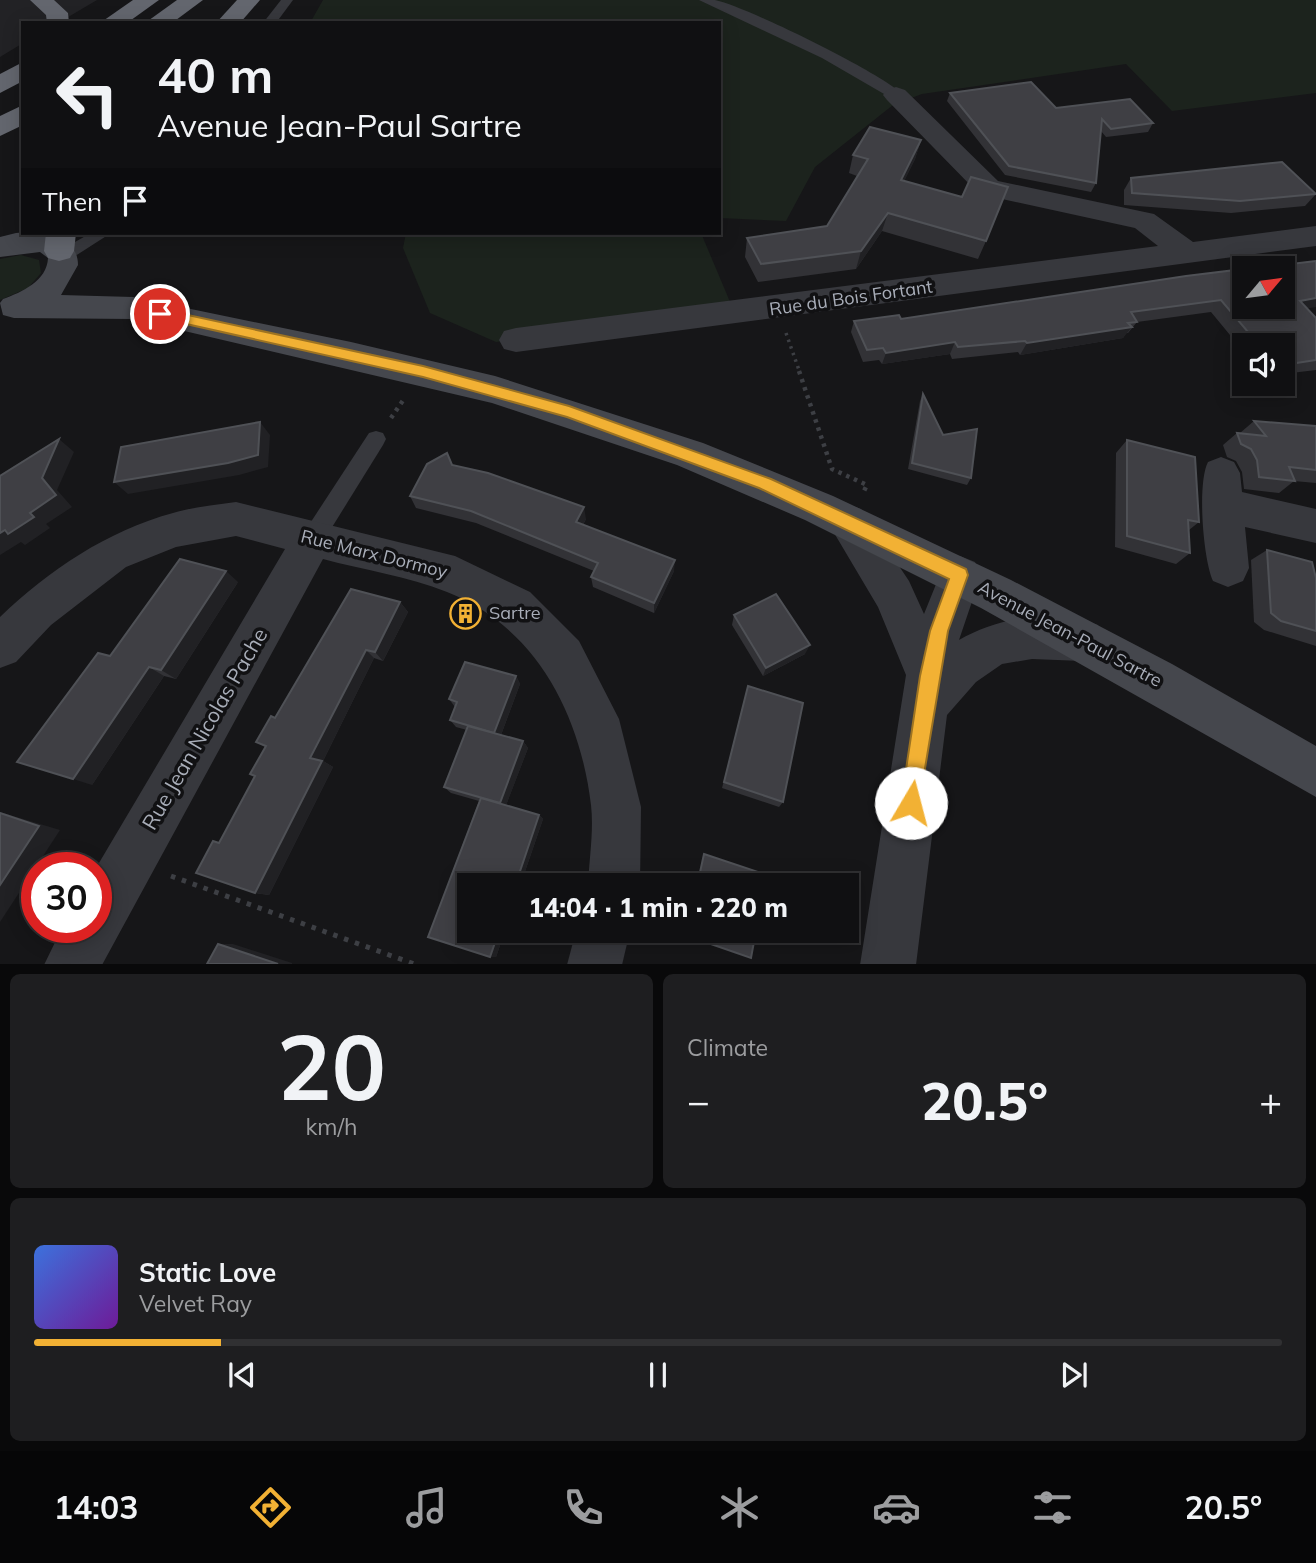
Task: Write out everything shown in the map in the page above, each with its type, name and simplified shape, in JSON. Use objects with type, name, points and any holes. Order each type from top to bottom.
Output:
[{"type":"highway","points":[[41,0],[57,13],[58,21]]},
{"type":"highway","points":[[114,21],[148,0]]},
{"type":"highway","points":[[159,21],[192,0]]},
{"type":"highway","points":[[230,21],[249,0]]},
{"type":"highway","points":[[0,86],[21,70]]},
{"type":"highway","points":[[0,96],[21,82]]},
{"type":"highway","points":[[0,128],[21,114]]},
{"type":"street","points":[[896,95],[989,188],[1144,221],[1186,253]]},
{"type":"street","name":"Rue du Bois Fortant","points":[[516,340],[1316,236]]},
{"type":"street","points":[[0,247],[37,242],[62,251],[51,286],[10,308]]},
{"type":"street","name":"Avenue Jean-Paul Sartre","points":[[62,251],[133,308]]},
{"type":"street","name":"Avenue Jean-Paul Sartre","points":[[10,308],[133,308],[423,371],[569,412],[690,454],[847,521],[960,575],[1082,640],[1316,774]]},
{"type":"street","points":[[1228,568],[1222,489],[1316,526]]},
{"type":"street","name":"Rue Marx Dormoy","points":[[0,647],[36,611],[111,554],[173,530],[236,519],[455,575],[515,606],[563,656],[596,719],[616,807],[614,873]]},
{"type":"street","points":[[847,521],[894,595],[928,690]]},
{"type":"street","name":"Rue Jean Nicolas Pache","points":[[112,892],[313,538]]},
{"type":"street","points":[[888,964],[928,690],[939,631],[960,575]]},
{"type":"street","points":[[928,690],[1001,640],[1039,636],[1082,640]]},
{"type":"street","points":[[71,964],[83,943]]},
{"type":"street","points":[[594,964],[600,943]]},
{"type":"lane","points":[[270,21],[287,0]]},
{"type":"lane","points":[[705,0],[786,33],[844,61],[896,95]]},
{"type":"lane","points":[[62,251],[98,235]]},
{"type":"lane","points":[[313,538],[376,439]]},
{"type":"path","points":[[777,308],[832,469],[867,485],[847,521]]},
{"type":"path","points":[[376,439],[423,371]]},
{"type":"path","points":[[130,861],[417,964]]},
{"type":"shaded area","points":[[0,0],[97,0],[61,21],[21,21],[21,44],[0,57]]},
{"type":"shaded area","points":[[323,0],[1316,0],[1316,93],[1172,111],[1126,64],[922,94],[893,105],[815,167],[786,221],[721,218],[721,21],[311,21]]},
{"type":"shaded area","points":[[406,235],[702,235],[736,316],[496,342],[430,313],[403,248]]},
{"type":"shaded area","points":[[21,255],[39,260],[41,273],[28,288],[0,300],[0,259]]},
{"type":"building","points":[[1031,82],[1056,108],[1130,99],[1153,123],[1111,129],[1102,119],[1096,183],[1009,166],[950,93]]},
{"type":"building","points":[[870,127],[921,140],[901,180],[962,197],[971,177],[1008,187],[986,241],[888,213],[861,251],[761,264],[747,238],[827,226],[868,159],[853,155]]},
{"type":"building","points":[[1282,162],[1316,194],[1240,201],[1132,193],[1131,178]]},
{"type":"building","points":[[1316,261],[1316,298],[1300,301],[1316,318],[1316,360],[1295,363],[1295,333],[1249,333],[1237,319],[1295,319],[1295,263]]},
{"type":"building","points":[[1232,270],[1232,313],[1221,300],[1131,312],[1137,322],[1128,323],[1132,327],[1027,343],[1025,341],[958,347],[955,342],[886,353],[883,348],[867,350],[854,321],[899,315],[901,319]]},
{"type":"building","points":[[923,394],[943,435],[977,429],[971,478],[912,463]]},
{"type":"building","points":[[1254,421],[1316,426],[1316,470],[1289,467],[1295,481],[1259,477],[1257,460],[1251,449],[1241,444],[1237,433],[1266,436]]},
{"type":"building","points":[[260,422],[258,455],[228,463],[114,482],[121,447]]},
{"type":"building","points":[[59,439],[42,478],[56,495],[30,513],[34,517],[8,534],[5,530],[0,533],[0,476]]},
{"type":"building","points":[[1127,440],[1195,457],[1199,522],[1188,520],[1190,553],[1127,536]]},
{"type":"building","points":[[447,453],[452,465],[488,473],[584,507],[576,522],[675,560],[654,603],[591,577],[598,563],[471,511],[410,496],[427,464]]},
{"type":"building","points":[[1267,550],[1312,562],[1316,578],[1316,631],[1281,621],[1271,613]]},
{"type":"building","points":[[180,559],[226,571],[161,670],[149,667],[73,779],[17,762],[98,653],[110,656]]},
{"type":"building","points":[[351,589],[400,602],[375,652],[366,650],[310,758],[322,761],[255,893],[196,873],[213,841],[219,843],[255,776],[250,774],[266,746],[256,742],[271,716],[275,718]]},
{"type":"building","points":[[776,594],[810,645],[766,668],[734,615]]},
{"type":"building","points":[[465,662],[516,676],[494,733],[450,720],[457,702],[449,699]]},
{"type":"building","points":[[748,686],[803,703],[783,802],[724,782]]},
{"type":"building","points":[[468,726],[523,741],[500,803],[444,787]]},
{"type":"building","points":[[481,798],[539,815],[519,873],[457,873],[457,943],[495,943],[490,957],[428,937]]},
{"type":"building","points":[[0,813],[39,826],[0,885]]},
{"type":"building","points":[[704,854],[761,873],[700,873]]},
{"type":"building","points":[[708,943],[754,943],[751,958]]},
{"type":"building","points":[[218,944],[278,964],[207,964]]},
{"type":"place","name":"Sartre","points":[[466,613]]},
{"type":"route","points":[[160,314],[423,371],[569,412],[690,454],[765,484],[960,575],[944,613],[929,676],[911,803]]}]
